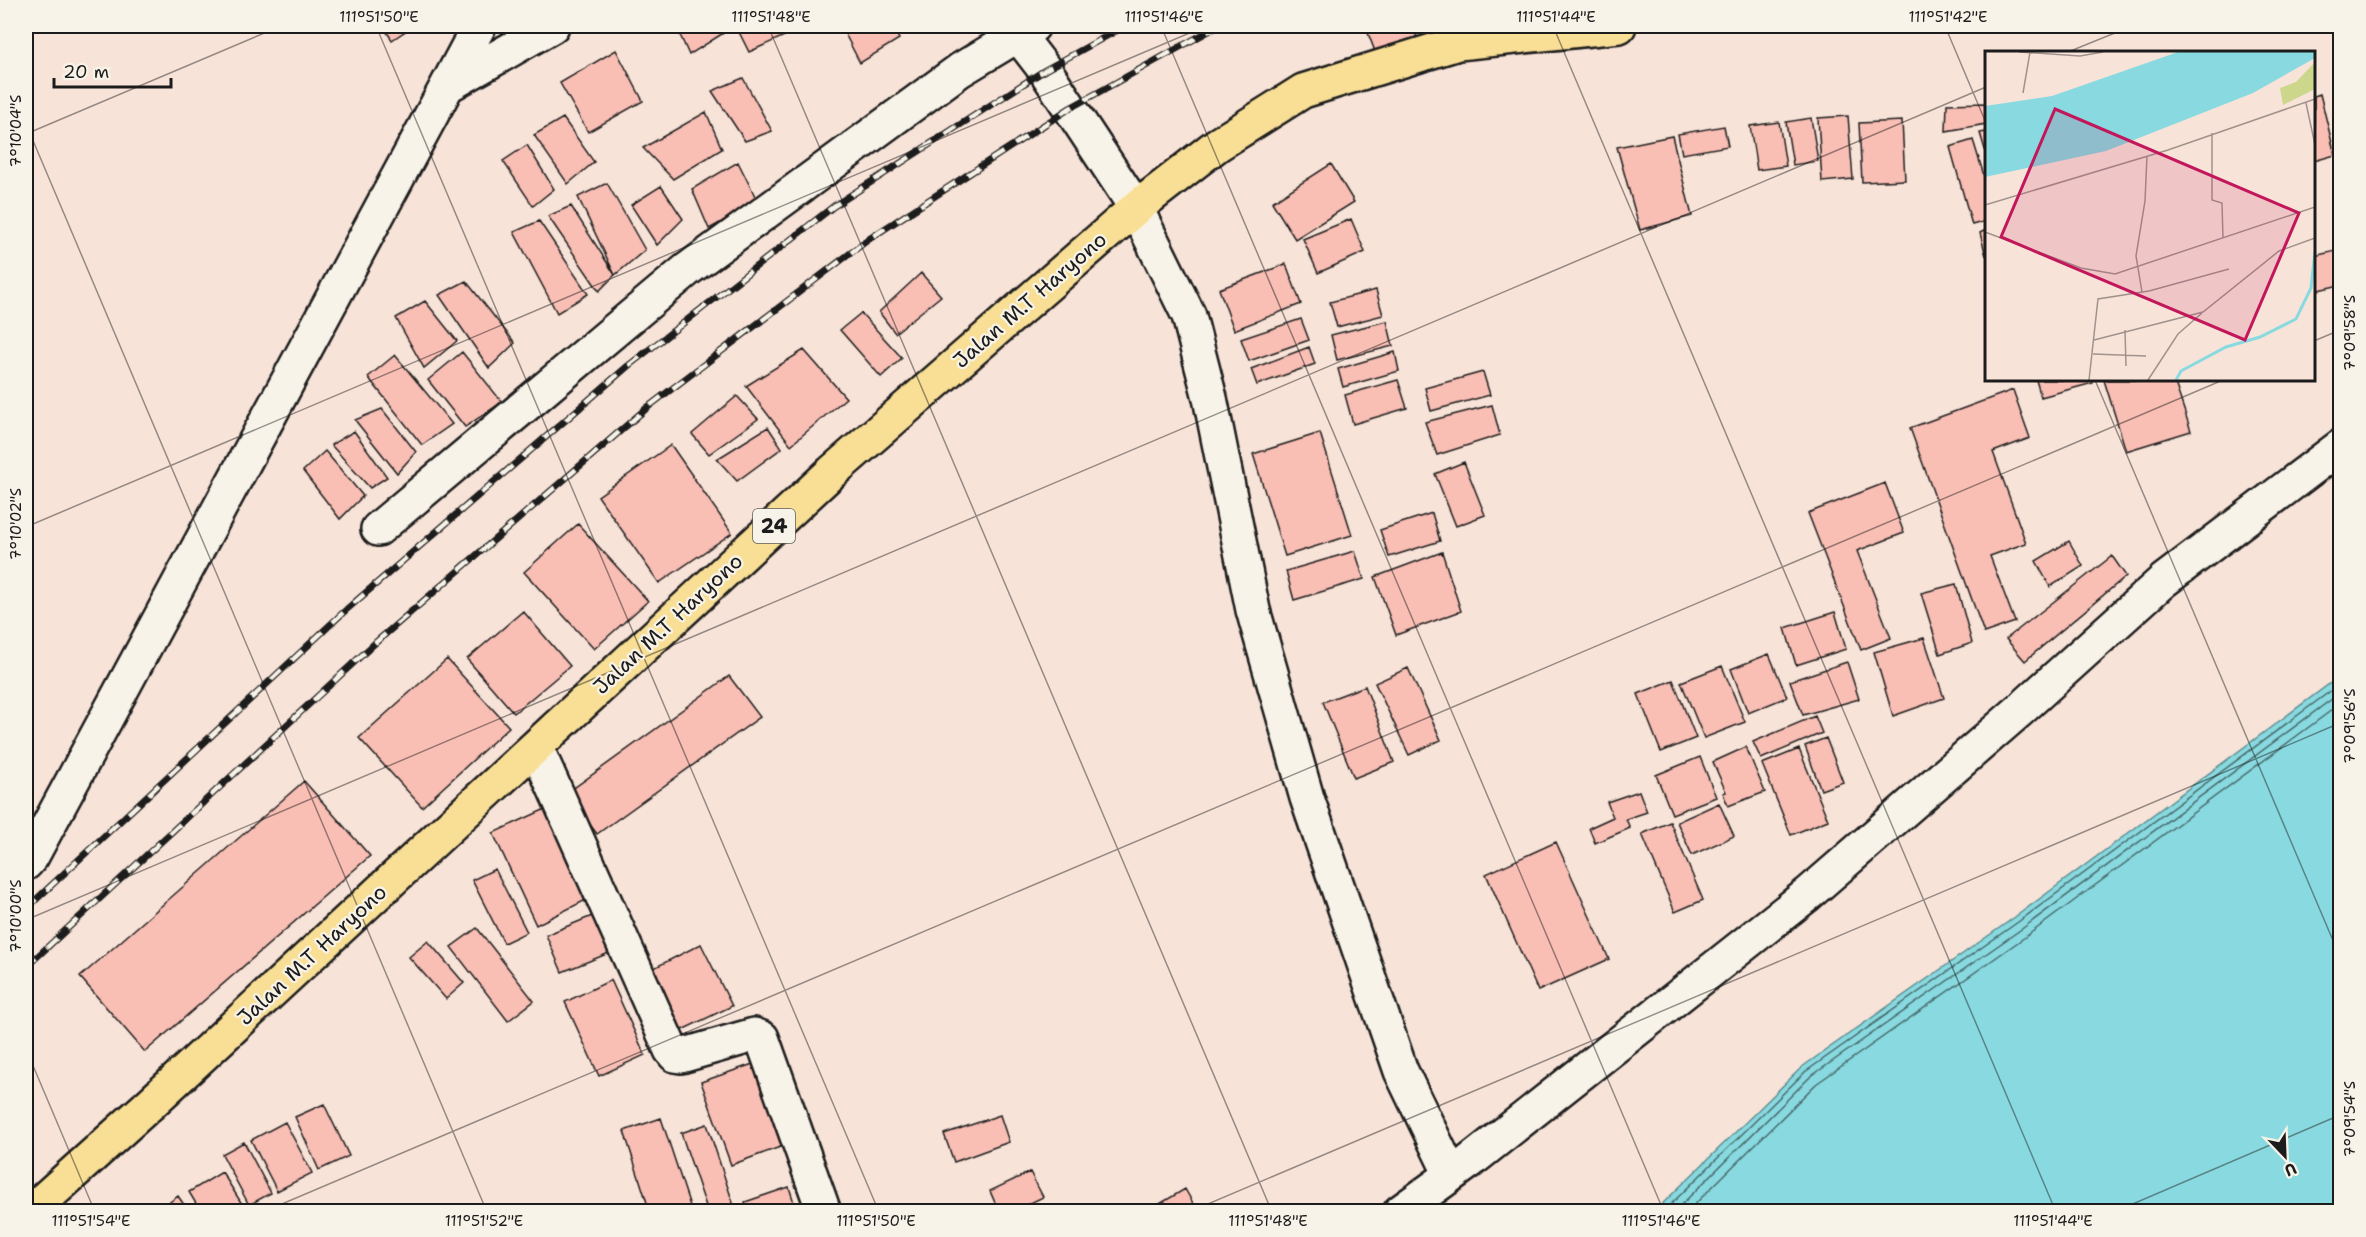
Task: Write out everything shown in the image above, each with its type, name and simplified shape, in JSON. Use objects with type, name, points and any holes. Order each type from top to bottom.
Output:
[{"type":"highway","name":"Jalan M.T Haryono","points":[[30,1212],[149,1105],[832,472],[1136,208],[1217,145],[1303,92],[1458,43],[1619,26]]},
{"type":"street","points":[[26,863],[33,856],[479,26]]},
{"type":"street","points":[[447,86],[552,26]]},
{"type":"street","points":[[378,529],[688,269],[960,70],[1026,30],[1045,70],[1136,208],[1189,316],[1210,398],[1253,610],[1307,798],[1401,1071],[1450,1175]]},
{"type":"street","points":[[1400,1212],[1597,1063],[1808,894],[2020,710],[2163,580],[2340,447]]},
{"type":"street","points":[[536,747],[671,1050],[675,1055],[681,1056],[754,1035],[762,1038],[824,1212]]},
{"type":"water","points":[[2340,676],[2340,1211],[1655,1211],[1802,1067],[2015,917]]},
{"type":"building","points":[[383,26],[413,26],[392,40]]},
{"type":"building","points":[[676,26],[720,26],[725,32],[689,55]]},
{"type":"building","points":[[736,26],[798,26],[800,29],[749,52]]},
{"type":"building","points":[[841,26],[892,26],[899,39],[860,63]]},
{"type":"building","points":[[1412,26],[1417,37],[1376,54],[1366,28]]},
{"type":"building","points":[[616,50],[643,101],[588,132],[560,83]]},
{"type":"building","points":[[743,78],[772,131],[745,141],[712,91]]},
{"type":"building","points":[[2320,94],[2335,155],[2315,161],[2315,96]]},
{"type":"building","points":[[1985,103],[1985,124],[1946,131],[1947,104]]},
{"type":"building","points":[[706,112],[722,149],[673,179],[643,148]]},
{"type":"building","points":[[1848,116],[1853,179],[1822,182],[1818,118]]},
{"type":"building","points":[[563,118],[594,162],[568,184],[534,135]]},
{"type":"building","points":[[1811,118],[1818,161],[1793,165],[1786,122]]},
{"type":"building","points":[[1902,121],[1905,180],[1862,182],[1859,123]]},
{"type":"building","points":[[1779,122],[1786,166],[1757,170],[1750,126]]},
{"type":"building","points":[[1724,126],[1728,146],[1682,154],[1678,134]]},
{"type":"building","points":[[1985,132],[1985,150],[1980,133]]},
{"type":"building","points":[[1672,136],[1692,216],[1640,230],[1617,147]]},
{"type":"building","points":[[1973,140],[1985,179],[1985,221],[1972,225],[1950,147]]},
{"type":"building","points":[[527,145],[554,189],[533,206],[503,161]]},
{"type":"building","points":[[738,162],[758,202],[709,229],[692,189]]},
{"type":"building","points":[[1331,164],[1354,202],[1295,239],[1272,202]]},
{"type":"building","points":[[607,183],[645,250],[615,275],[578,197]]},
{"type":"building","points":[[661,186],[683,219],[657,245],[631,205]]},
{"type":"building","points":[[571,206],[615,275],[599,291],[548,216]]},
{"type":"building","points":[[1351,219],[1365,252],[1318,273],[1303,239]]},
{"type":"building","points":[[539,221],[588,294],[557,313],[514,232]]},
{"type":"building","points":[[1985,230],[1985,252],[1980,233]]},
{"type":"building","points":[[2340,250],[2340,285],[2315,291],[2315,256]]},
{"type":"building","points":[[1286,264],[1301,304],[1234,330],[1219,289]]},
{"type":"building","points":[[921,273],[941,296],[895,333],[879,312]]},
{"type":"building","points":[[466,281],[515,343],[489,368],[439,295]]},
{"type":"building","points":[[1376,290],[1383,315],[1337,327],[1330,302]]},
{"type":"building","points":[[425,301],[457,341],[424,368],[396,318]]},
{"type":"building","points":[[861,313],[902,358],[881,377],[840,330]]},
{"type":"building","points":[[1301,319],[1309,340],[1249,361],[1241,339]]},
{"type":"building","points":[[1387,321],[1393,346],[1337,360],[1331,335]]},
{"type":"building","points":[[1309,347],[1315,364],[1257,385],[1251,369]]},
{"type":"building","points":[[804,350],[846,398],[791,445],[746,386]]},
{"type":"building","points":[[462,352],[502,402],[465,427],[428,380]]},
{"type":"building","points":[[1395,352],[1399,371],[1343,387],[1338,369]]},
{"type":"building","points":[[395,355],[452,424],[422,445],[368,377]]},
{"type":"building","points":[[1483,372],[1490,395],[1431,411],[1425,388]]},
{"type":"building","points":[[1398,380],[1407,408],[1353,424],[1345,395]]},
{"type":"building","points":[[2036,381],[2092,381],[2093,383],[2041,397]]},
{"type":"building","points":[[2104,381],[2174,381],[2191,431],[2126,451]]},
{"type":"building","points":[[2013,390],[2030,438],[1993,452],[2026,543],[1990,556],[2015,622],[1984,633],[1910,428]]},
{"type":"building","points":[[737,396],[758,419],[709,454],[692,434]]},
{"type":"building","points":[[1492,405],[1500,435],[1437,455],[1425,422]]},
{"type":"building","points":[[382,409],[416,452],[397,473],[355,420]]},
{"type":"building","points":[[768,427],[782,448],[737,481],[717,459]]},
{"type":"building","points":[[354,431],[387,477],[370,488],[331,445]]},
{"type":"building","points":[[1320,433],[1352,535],[1285,556],[1253,454]]},
{"type":"building","points":[[671,445],[732,533],[659,583],[598,496]]},
{"type":"building","points":[[325,451],[363,496],[340,519],[303,471]]},
{"type":"building","points":[[1464,462],[1485,515],[1456,526],[1435,474]]},
{"type":"building","points":[[1885,483],[1904,533],[1857,551],[1891,638],[1861,650],[1808,513]]},
{"type":"building","points":[[1432,513],[1440,541],[1389,557],[1380,530]]},
{"type":"building","points":[[578,524],[648,601],[594,649],[524,572]]},
{"type":"building","points":[[2069,541],[2083,566],[2050,587],[2036,561]]},
{"type":"building","points":[[1355,551],[1364,579],[1294,600],[1286,571]]},
{"type":"building","points":[[1442,552],[1461,611],[1396,635],[1375,577]]},
{"type":"building","points":[[2112,556],[2126,576],[2025,661],[2006,639]]},
{"type":"building","points":[[1956,584],[1972,643],[1940,654],[1921,593]]},
{"type":"building","points":[[523,611],[570,666],[514,713],[467,659]]},
{"type":"building","points":[[1835,612],[1846,649],[1796,665],[1785,628]]},
{"type":"building","points":[[1924,638],[1944,698],[1893,716],[1874,652]]},
{"type":"building","points":[[1769,654],[1787,697],[1748,713],[1731,669]]},
{"type":"building","points":[[447,659],[509,727],[422,807],[359,738]]},
{"type":"building","points":[[1847,662],[1859,699],[1803,715],[1790,681]]},
{"type":"building","points":[[1722,666],[1745,722],[1704,738],[1681,682]]},
{"type":"building","points":[[1408,668],[1441,740],[1409,755],[1375,683]]},
{"type":"building","points":[[729,676],[760,717],[597,834],[567,793]]},
{"type":"building","points":[[1673,680],[1696,738],[1661,752],[1638,694]]},
{"type":"building","points":[[1365,686],[1394,762],[1354,778],[1323,702]]},
{"type":"building","points":[[1815,716],[1822,733],[1761,759],[1753,742]]},
{"type":"building","points":[[1826,738],[1843,782],[1821,790],[1805,746]]},
{"type":"building","points":[[1746,747],[1765,792],[1728,806],[1723,793],[1726,792],[1713,762]]},
{"type":"building","points":[[1799,749],[1828,820],[1791,835],[1762,764]]},
{"type":"building","points":[[1700,757],[1716,797],[1672,814],[1656,775]]},
{"type":"building","points":[[304,781],[370,856],[145,1052],[80,977]]},
{"type":"building","points":[[1639,791],[1647,812],[1626,819],[1630,828],[1595,843],[1589,828],[1613,817],[1607,802]]},
{"type":"building","points":[[1719,803],[1734,836],[1692,855],[1677,822]]},
{"type":"building","points":[[552,806],[594,896],[536,925],[493,833]]},
{"type":"building","points":[[1670,822],[1703,900],[1675,912],[1642,834]]},
{"type":"building","points":[[1556,842],[1609,959],[1538,991],[1486,874]]},
{"type":"building","points":[[495,869],[527,932],[504,943],[472,880]]},
{"type":"building","points":[[614,907],[629,945],[562,972],[546,935]]},
{"type":"building","points":[[477,928],[534,1001],[508,1021],[451,947]]},
{"type":"building","points":[[428,941],[464,983],[446,999],[409,957]]},
{"type":"building","points":[[701,944],[732,1006],[680,1031],[650,970]]},
{"type":"building","points":[[611,980],[645,1055],[599,1076],[565,1002]]},
{"type":"building","points":[[753,1064],[783,1146],[731,1165],[701,1082]]},
{"type":"building","points":[[324,1104],[349,1156],[319,1170],[295,1117]]},
{"type":"building","points":[[1000,1115],[1009,1142],[954,1162],[944,1134]]},
{"type":"building","points":[[661,1118],[692,1212],[650,1212],[624,1131]]},
{"type":"building","points":[[285,1122],[312,1173],[277,1191],[251,1140]]},
{"type":"building","points":[[707,1124],[736,1212],[708,1212],[681,1133]]},
{"type":"building","points":[[244,1142],[271,1193],[249,1205],[222,1154]]},
{"type":"building","points":[[222,1172],[247,1212],[201,1212],[189,1192]]},
{"type":"building","points":[[1030,1172],[1043,1197],[1012,1212],[999,1212],[990,1191]]},
{"type":"building","points":[[789,1187],[797,1212],[748,1212],[745,1202]]},
{"type":"building","points":[[1185,1189],[1198,1212],[1146,1212]]},
{"type":"building","points":[[178,1196],[189,1212],[156,1212]]},
{"type":"railway","points":[[26,909],[347,609],[628,366],[834,206],[1045,70],[1125,26]]},
{"type":"railway","points":[[26,967],[375,643],[648,407],[869,239],[1070,108],[1218,26]]}]
